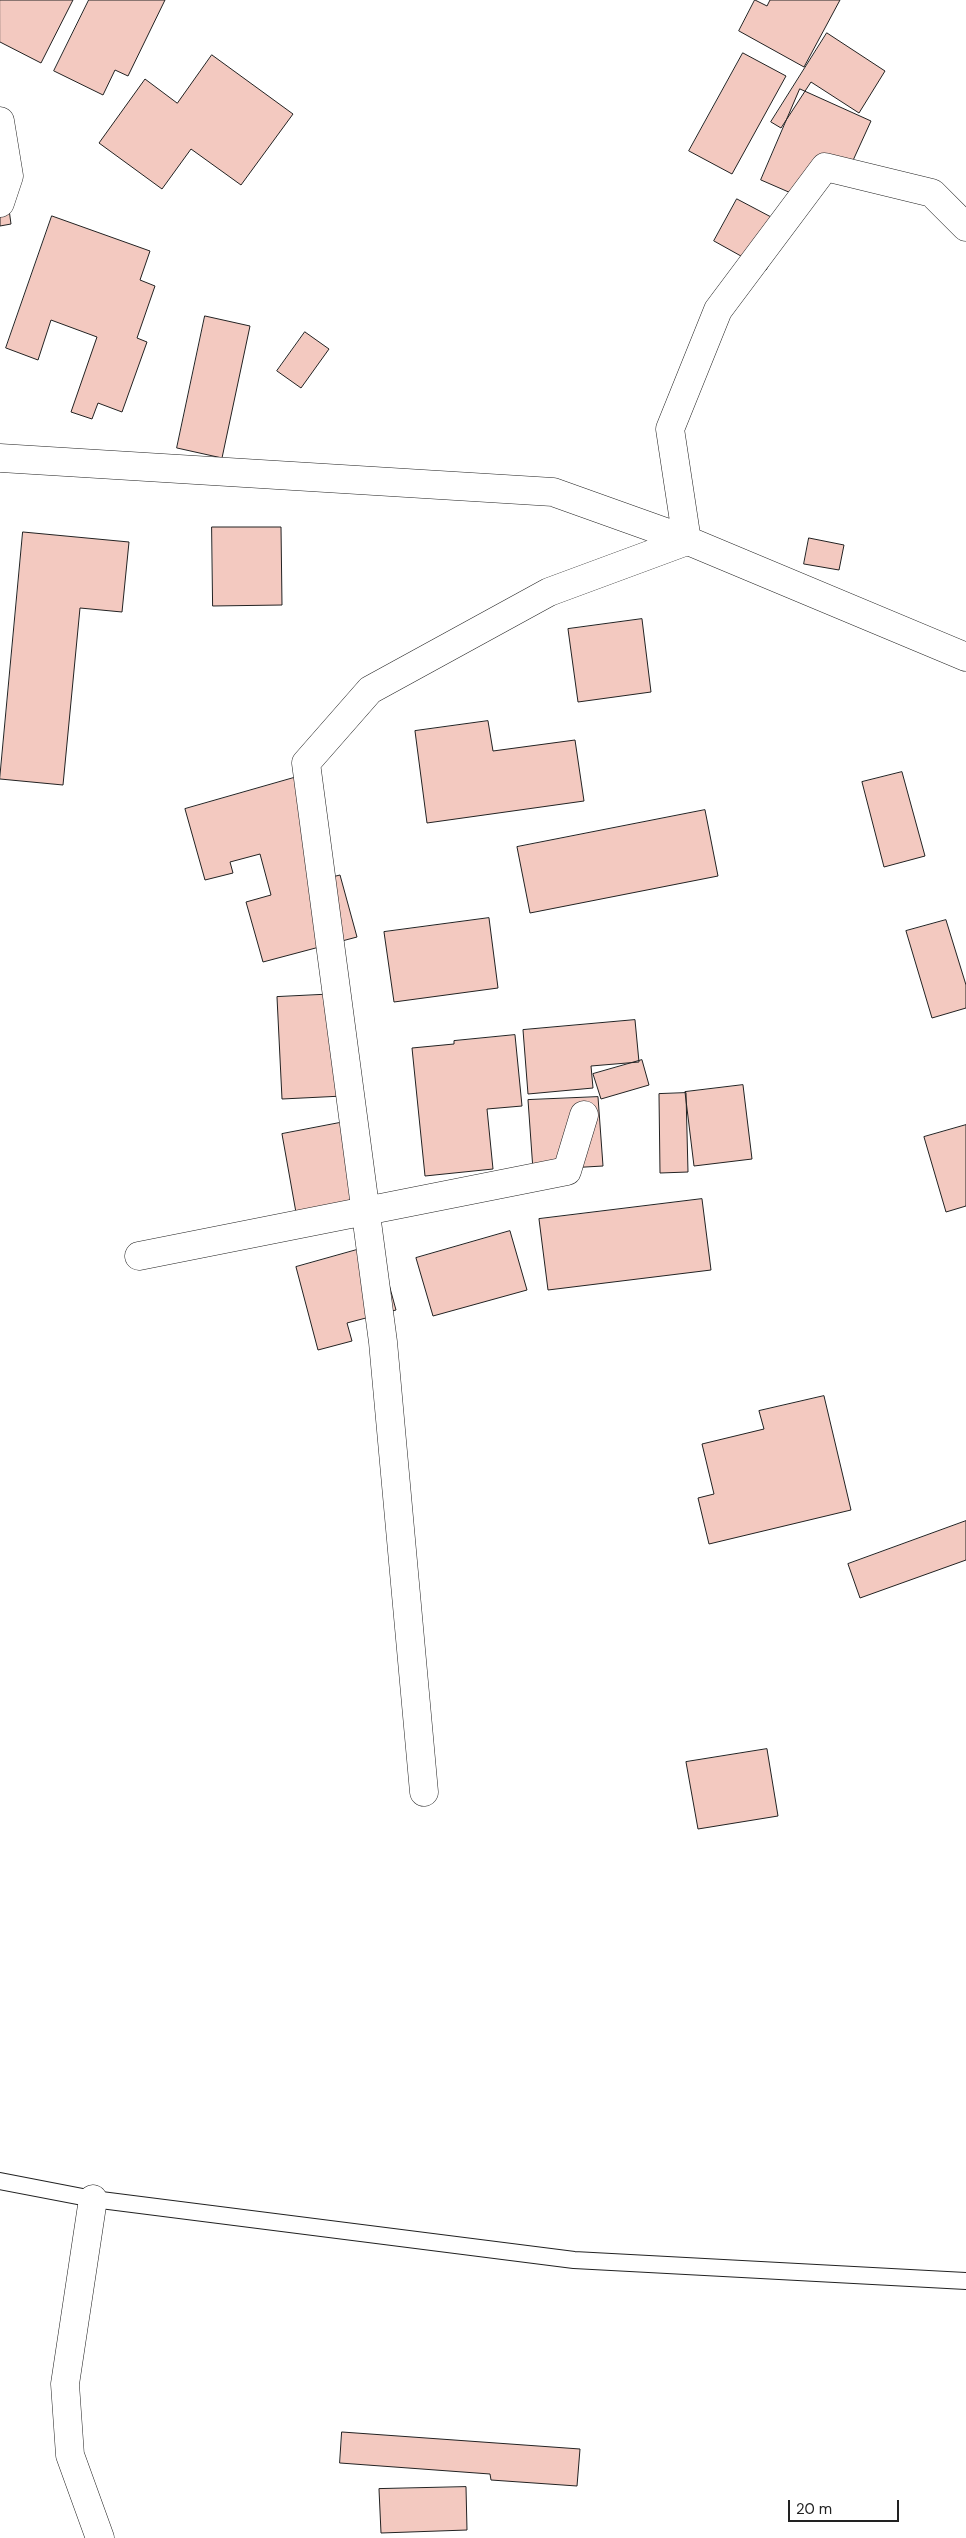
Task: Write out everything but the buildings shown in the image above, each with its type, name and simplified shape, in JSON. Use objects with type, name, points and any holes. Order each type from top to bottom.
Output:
[{"type":"street","points":[[0,121],[9,176],[0,203]]},
{"type":"street","points":[[687,541],[670,429],[718,310],[825,167],[932,193],[966,227]]},
{"type":"street","points":[[0,458],[553,492],[687,541],[966,657]]},
{"type":"street","points":[[424,1792],[383,1342],[306,763],[370,690],[549,592],[687,541]]},
{"type":"street","points":[[139,1256],[567,1171],[584,1115]]},
{"type":"street","points":[[93,2199],[65,2384],[70,2455],[100,2538]]},
{"type":"lane","points":[[0,2181],[93,2199],[574,2260],[966,2281]]}]
